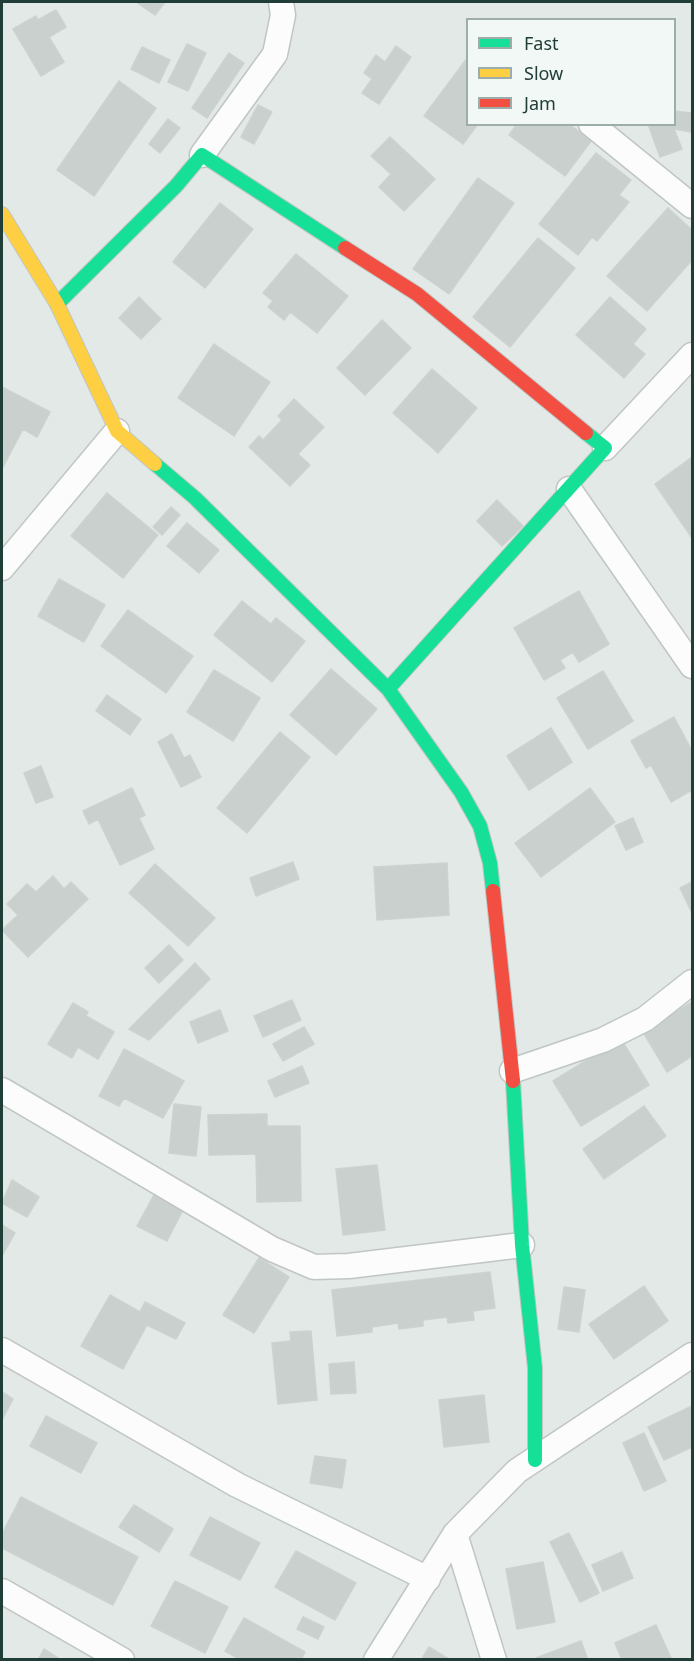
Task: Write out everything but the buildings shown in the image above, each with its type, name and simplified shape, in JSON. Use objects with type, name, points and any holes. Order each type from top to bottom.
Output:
[{"type":"street","points":[[57,304],[176,186],[202,155],[275,54],[283,15],[281,2]]},
{"type":"street","points":[[593,126],[693,206]]},
{"type":"street","points":[[202,155],[417,294],[605,448]]},
{"type":"street","points":[[2,214],[57,304],[117,431],[195,498],[388,689],[461,792],[486,843],[512,1071],[522,1245],[535,1368],[535,1460]]},
{"type":"street","points":[[388,689],[693,354]]},
{"type":"street","points":[[2,568],[117,431]]},
{"type":"street","points":[[568,489],[693,666]]},
{"type":"street","points":[[512,1071],[603,1040],[635,1025],[693,982]]},
{"type":"street","points":[[2,1090],[272,1249],[314,1267],[349,1266],[522,1245]]},
{"type":"street","points":[[2,1350],[237,1485],[428,1579]]},
{"type":"street","points":[[376,1659],[455,1534],[517,1471],[693,1355]]},
{"type":"street","points":[[455,1534],[494,1659]]},
{"type":"street","points":[[2,1591],[122,1659]]},
{"type":"traffic: fast","points":[[57,304],[176,186],[202,155],[345,248]]},
{"type":"traffic: fast","points":[[388,689],[605,448],[586,433]]},
{"type":"traffic: fast","points":[[155,464],[195,498],[388,689],[461,792],[480,826],[490,863],[493,891]]},
{"type":"traffic: fast","points":[[513,1081],[522,1245],[535,1368],[535,1460]]},
{"type":"traffic: slow","points":[[2,214],[57,304],[117,431],[155,464]]},
{"type":"traffic: jam","points":[[345,248],[417,294],[586,433]]},
{"type":"traffic: jam","points":[[493,891],[513,1081]]}]
